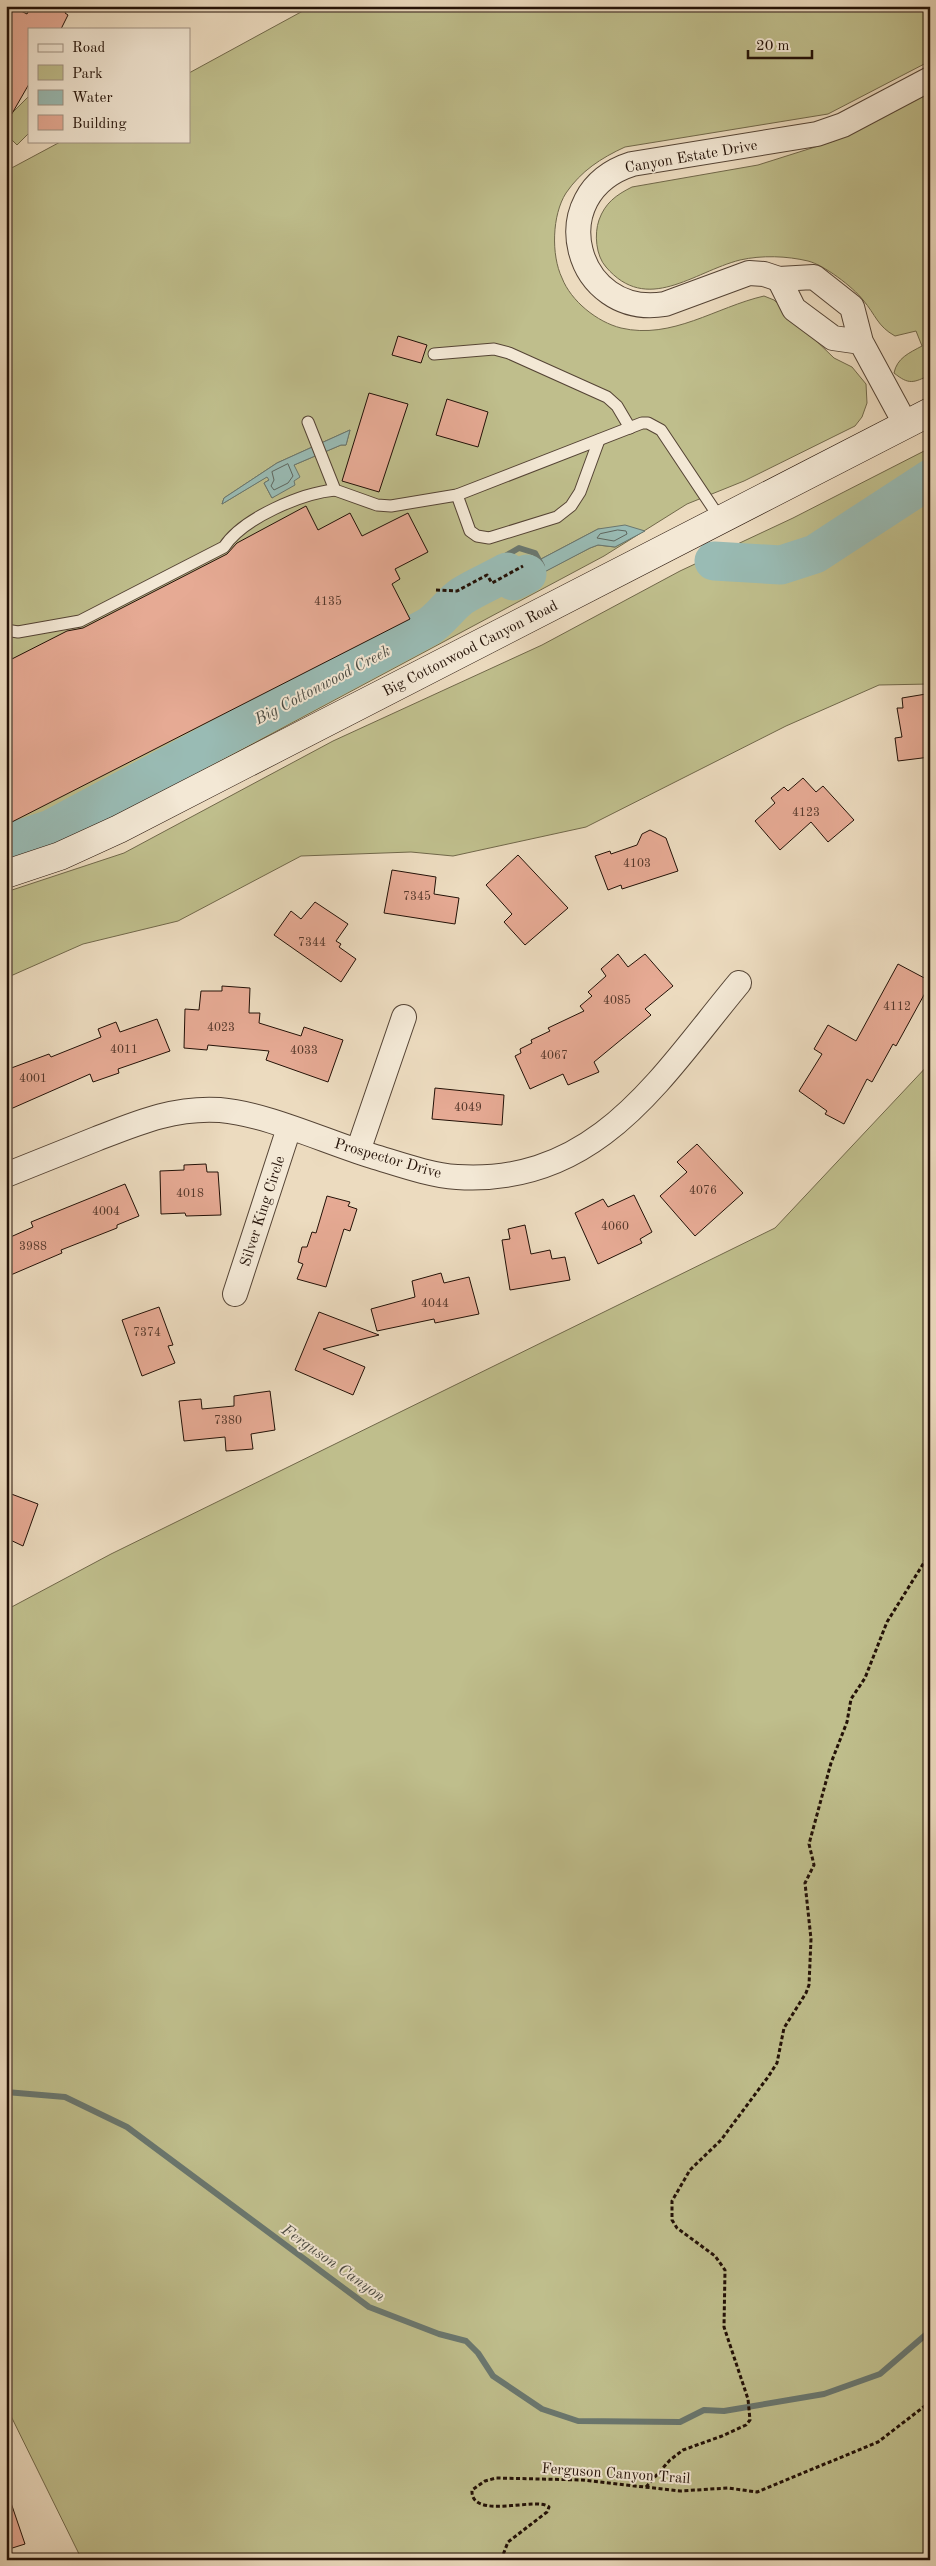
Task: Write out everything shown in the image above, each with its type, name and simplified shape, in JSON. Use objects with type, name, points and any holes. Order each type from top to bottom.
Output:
[{"type":"main road","name":"Big Cottonwood Canyon Road","points":[[6,874],[60,856],[119,829],[930,412]]},
{"type":"street","name":"Canyon Estate Drive","points":[[906,425],[862,342],[852,306],[814,277],[779,279],[764,274],[749,273],[652,307],[622,302],[602,288],[592,275],[580,245],[578,230],[584,202],[593,188],[618,169],[632,164],[830,130],[930,79]]},
{"type":"street","points":[[779,279],[794,309],[833,338],[862,342]]},
{"type":"street","name":"Prospector Drive","points":[[6,1175],[151,1117],[186,1111],[221,1110],[255,1117],[416,1169],[455,1177],[494,1177],[531,1170],[568,1156],[605,1134],[638,1106],[739,983]]},
{"type":"street","points":[[358,1151],[404,1017]]},
{"type":"street","name":"Silver King Circle","points":[[235,1294],[289,1128]]},
{"type":"lane","points":[[434,354],[484,349],[500,350],[607,397],[617,406],[630,428]]},
{"type":"lane","points":[[308,422],[334,490]]},
{"type":"lane","points":[[6,630],[18,632],[80,622],[224,547],[239,531],[271,512],[301,498],[334,490],[377,505],[391,506],[456,495],[630,428],[648,423],[661,430],[721,520]]},
{"type":"lane","points":[[456,495],[470,531],[477,536],[489,538],[557,517],[571,506],[580,492],[598,440]]},
{"type":"path","points":[[436,590],[457,591],[487,574],[492,583],[522,566]]},
{"type":"path","points":[[646,2487],[670,2460],[683,2450],[722,2436],[746,2425],[750,2420],[748,2399],[724,2327],[725,2270],[715,2256],[677,2228],[672,2220],[672,2201],[690,2170],[721,2140],[768,2078],[777,2063],[784,2028],[806,1993],[809,1985],[811,1939],[805,1883],[814,1865],[810,1844],[831,1764],[847,1722],[849,1704],[865,1678],[876,1644],[887,1622],[930,1553]]},
{"type":"path","name":"Ferguson Canyon Trail","points":[[501,2560],[508,2542],[547,2512],[549,2507],[540,2503],[513,2506],[479,2503],[472,2496],[472,2490],[485,2481],[496,2478],[582,2480],[680,2491],[728,2488],[757,2492],[878,2442],[930,2402]]},
{"type":"green space","points":[[312,6],[930,6],[930,61],[828,114],[625,147],[600,161],[578,178],[561,202],[556,223],[556,258],[558,269],[566,287],[578,302],[594,316],[612,325],[640,331],[658,330],[694,321],[764,296],[774,300],[834,358],[852,367],[866,384],[867,403],[862,417],[855,426],[744,481],[687,504],[644,531],[598,529],[524,568],[520,561],[494,575],[481,575],[493,598],[590,548],[598,545],[615,547],[643,531],[604,556],[144,802],[6,859],[6,171],[60,142],[190,142],[190,72]],"holes":[[[350,430],[346,445],[341,445],[294,465],[294,481],[272,498],[264,483],[269,480],[268,476],[222,504],[224,498],[277,463]]]},
{"type":"green space","points":[[930,92],[930,375],[911,382],[904,380],[894,373],[901,360],[922,346],[916,331],[895,336],[889,332],[880,324],[867,305],[852,289],[838,277],[815,263],[792,258],[748,258],[671,286],[654,289],[638,288],[622,281],[606,267],[600,257],[597,245],[597,226],[604,209],[612,200],[632,187],[758,165],[834,141]]},
{"type":"green space","points":[[28,97],[28,134],[17,145],[6,134],[6,119]]},
{"type":"green space","points":[[930,448],[930,684],[879,685],[786,726],[586,827],[453,856],[411,852],[301,856],[178,921],[83,944],[6,978],[6,892],[124,853],[333,741],[542,645],[680,571],[793,518]]},
{"type":"green space","points":[[930,1063],[930,2560],[82,2560],[6,2406],[6,1610],[111,1554],[775,1228]]},
{"type":"water","points":[[350,430],[346,445],[341,445],[294,465],[300,477],[294,481],[295,485],[272,498],[264,483],[269,480],[267,477],[222,504],[224,498],[277,463]]},
{"type":"water","points":[[625,525],[645,531],[615,547],[598,545],[590,548],[493,599],[481,575],[491,569],[494,575],[520,561],[524,568],[598,529]]},
{"type":"building","points":[[11,6],[27,14],[31,6],[68,6],[65,13],[68,15],[62,28],[28,28],[28,86],[6,124],[6,15]]},
{"type":"building","points":[[398,336],[427,345],[421,363],[392,355]]},
{"type":"building","points":[[369,393],[408,404],[379,492],[342,481]]},
{"type":"building","points":[[447,399],[488,412],[478,447],[436,435]]},
{"type":"building","points":[[306,506],[318,530],[350,513],[362,536],[408,513],[428,552],[395,569],[400,579],[392,584],[410,619],[6,825],[6,662],[67,631],[83,628],[227,554],[237,543]]},
{"type":"building","points":[[926,694],[930,717],[930,757],[898,761],[895,738],[902,737],[897,708],[903,708],[902,698]]},
{"type":"building","points":[[803,778],[816,792],[823,786],[854,820],[828,842],[811,822],[780,850],[755,821],[775,803],[771,798],[784,787],[788,791]]},
{"type":"building","points":[[650,830],[666,838],[678,871],[622,889],[621,885],[608,890],[595,856],[610,851],[611,854],[637,845],[642,834]]},
{"type":"building","points":[[518,855],[568,908],[525,945],[504,922],[512,914],[486,885]]},
{"type":"building","points":[[392,870],[436,877],[434,894],[459,898],[455,924],[384,913]]},
{"type":"building","points":[[315,902],[348,924],[336,941],[341,944],[339,947],[356,959],[341,982],[274,935],[291,911],[301,919]]},
{"type":"building","points":[[618,954],[628,967],[645,954],[673,986],[645,1009],[651,1015],[594,1062],[599,1072],[568,1085],[563,1074],[530,1089],[515,1056],[521,1053],[520,1049],[532,1043],[531,1040],[550,1031],[548,1028],[584,1011],[580,1006],[592,996],[588,992],[606,976],[601,969]]},
{"type":"building","points":[[898,964],[930,981],[930,984],[896,1046],[893,1044],[872,1082],[867,1079],[844,1124],[825,1114],[827,1111],[799,1091],[822,1054],[814,1049],[828,1025],[856,1041]]},
{"type":"building","points":[[222,986],[250,988],[249,1013],[260,1013],[259,1023],[301,1036],[304,1027],[343,1040],[328,1082],[266,1060],[269,1051],[208,1045],[207,1050],[184,1048],[185,1009],[199,1010],[201,991],[222,991]]},
{"type":"building","points":[[157,1019],[170,1051],[118,1069],[119,1073],[93,1082],[90,1074],[6,1111],[6,1070],[49,1054],[51,1057],[101,1037],[98,1029],[116,1022],[120,1032]]},
{"type":"building","points":[[435,1088],[504,1095],[502,1125],[432,1119]]},
{"type":"building","points":[[697,1144],[743,1193],[695,1236],[660,1196],[687,1172],[677,1162]]},
{"type":"building","points":[[206,1164],[207,1172],[218,1172],[221,1215],[186,1216],[185,1213],[161,1214],[160,1171],[184,1170],[184,1165]]},
{"type":"building","points":[[125,1184],[139,1216],[117,1225],[117,1228],[61,1250],[62,1253],[6,1277],[6,1239],[33,1227],[31,1222]]},
{"type":"building","points":[[634,1195],[652,1232],[640,1239],[642,1243],[598,1264],[575,1213],[603,1199],[608,1207]]},
{"type":"building","points":[[327,1196],[350,1202],[348,1206],[357,1209],[350,1231],[344,1229],[326,1287],[297,1279],[303,1264],[298,1262],[302,1247],[307,1247],[312,1232],[316,1233]]},
{"type":"building","points":[[525,1225],[531,1254],[550,1250],[552,1259],[565,1257],[570,1280],[510,1290],[502,1240],[510,1239],[508,1229]]},
{"type":"building","points":[[441,1273],[444,1283],[469,1277],[479,1314],[435,1323],[434,1319],[377,1331],[371,1309],[415,1297],[412,1281]]},
{"type":"building","points":[[159,1307],[173,1345],[168,1346],[175,1363],[142,1376],[122,1320]]},
{"type":"building","points":[[319,1312],[379,1335],[323,1349],[365,1367],[353,1395],[295,1370]]},
{"type":"building","points":[[270,1391],[275,1430],[251,1434],[253,1449],[226,1451],[225,1437],[184,1441],[179,1401],[201,1399],[202,1409],[234,1406],[234,1396]]},
{"type":"building","points":[[6,1492],[38,1504],[23,1546],[6,1538]]},
{"type":"building","points":[[6,2497],[9,2497],[25,2544],[6,2550]]},
{"type":"waterway","name":"Big Cottonwood Creek","points":[[714,561],[781,565],[815,554],[930,479]]},
{"type":"waterway","points":[[500,559],[519,548],[535,553],[542,566]]},
{"type":"waterway","points":[[461,597],[478,571],[500,559],[507,572]]},
{"type":"waterway","name":"Big Cottonwood Creek","points":[[6,844],[51,829],[428,627],[467,593],[507,572],[513,581],[527,574]]},
{"type":"waterway","points":[[428,627],[496,591]]},
{"type":"waterway","name":"Ferguson Canyon","points":[[6,2092],[65,2097],[127,2127],[369,2307],[439,2334],[466,2341],[478,2353],[493,2376],[542,2409],[578,2421],[680,2422],[704,2410],[724,2411],[824,2394],[880,2374],[930,2331]]}]
